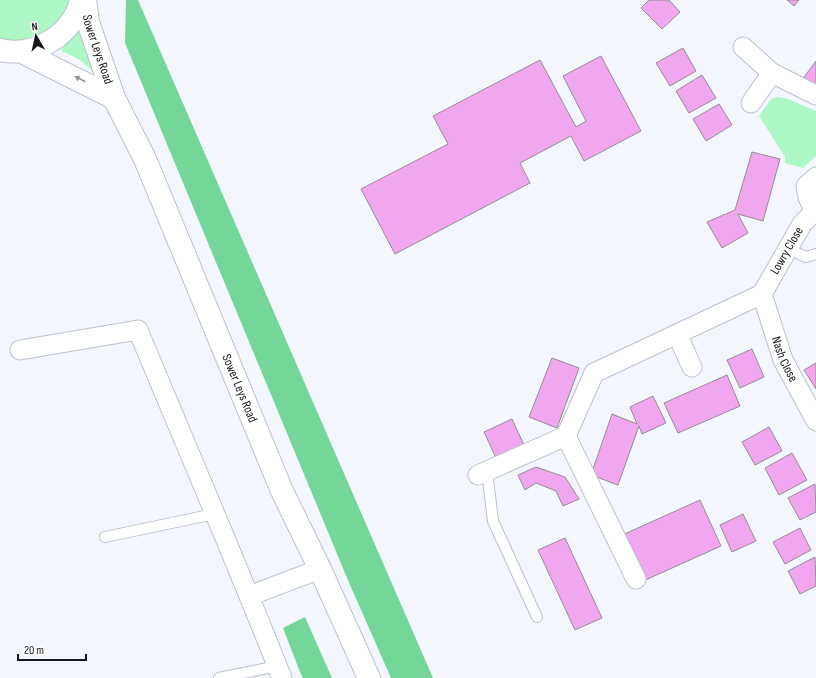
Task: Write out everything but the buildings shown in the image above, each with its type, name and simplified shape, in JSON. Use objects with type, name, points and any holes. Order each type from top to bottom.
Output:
[{"type":"street","points":[[7,52],[35,49],[54,40],[69,26],[79,8],[81,0]]},
{"type":"street","name":"Sower Leys Road","points":[[85,0],[88,22],[114,98],[147,165],[282,491],[320,569],[369,678]]},
{"type":"street","points":[[743,47],[772,73],[816,95]]},
{"type":"street","name":"Sower Leys Road","points":[[7,52],[114,98]]},
{"type":"street","points":[[751,103],[772,73]]},
{"type":"street","points":[[815,211],[808,197],[806,186],[816,177]]},
{"type":"street","name":"Lowry Close","points":[[762,294],[802,224],[815,211]]},
{"type":"street","points":[[482,473],[566,436],[594,373],[762,294]]},
{"type":"street","name":"Nash Close","points":[[762,294],[783,360],[816,421]]},
{"type":"street","points":[[20,350],[138,330],[249,596],[279,672]]},
{"type":"street","points":[[677,334],[692,367]]},
{"type":"street","points":[[566,436],[636,579]]},
{"type":"street","points":[[249,596],[320,569]]},
{"type":"lane","points":[[788,250],[806,257],[816,254]]},
{"type":"lane","points":[[482,473],[493,521],[537,617]]},
{"type":"lane","points":[[105,537],[214,514]]},
{"type":"lane","points":[[219,678],[279,672]]},
{"type":"green space","points":[[0,0],[70,0],[58,20],[51,28],[34,37],[24,40],[12,40],[0,39]]},
{"type":"green space","points":[[126,0],[138,0],[433,678],[391,678],[350,585],[125,43]]},
{"type":"green space","points":[[80,29],[95,73],[80,60],[62,51],[62,47]]},
{"type":"green space","points":[[778,97],[788,99],[816,111],[816,156],[803,168],[785,163],[785,157],[759,116],[771,99]]},
{"type":"green space","points":[[305,617],[332,678],[303,678],[300,672],[283,628]]}]
